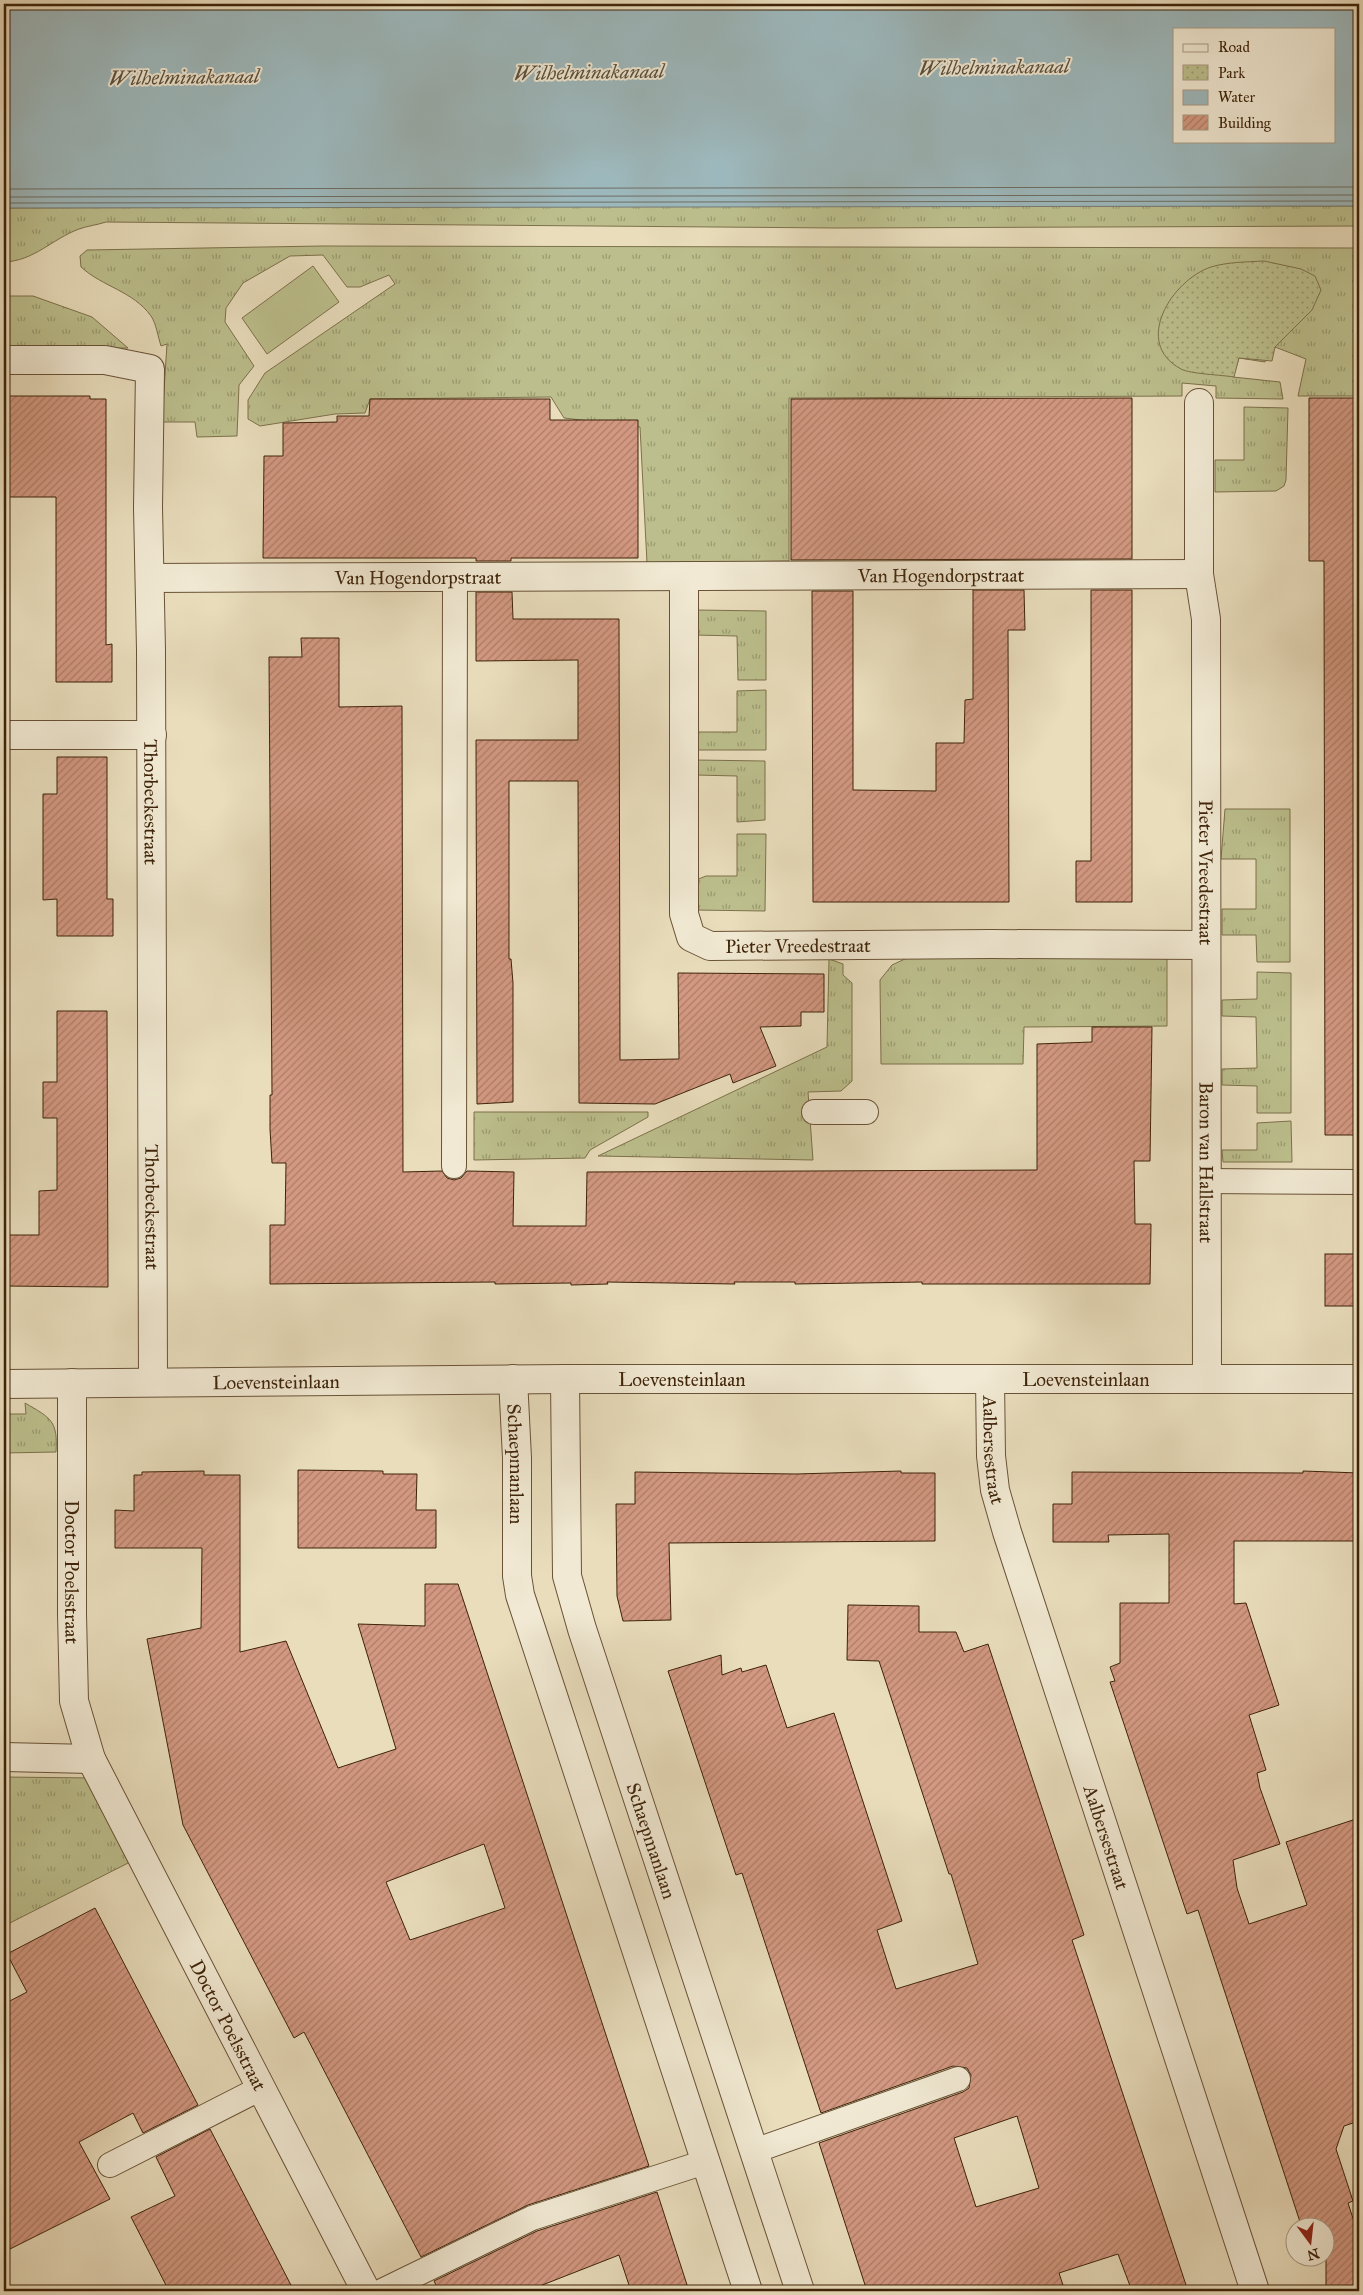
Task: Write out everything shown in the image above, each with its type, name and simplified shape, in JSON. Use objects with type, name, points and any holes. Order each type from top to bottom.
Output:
[{"type":"street","name":"Thorbeckestraat","points":[[4,360],[105,360],[150,370],[154,1382]]},
{"type":"street","name":"Pieter Vreedestraat","points":[[684,576],[684,914],[691,937],[710,946],[1205,945],[1206,619],[1199,574],[1199,403]]},
{"type":"street","name":"Van Hogendorpstraat","points":[[150,578],[1199,574]]},
{"type":"street","points":[[4,735],[152,735]]},
{"type":"street","name":"Baron van Hallstraat","points":[[1205,945],[1207,1379]]},
{"type":"street","name":"Loevensteinlaan","points":[[4,1384],[513,1379],[1359,1379]]},
{"type":"street","name":"Schaepmanlaan","points":[[513,1379],[517,1458],[517,1576],[520,1595],[748,2291]]},
{"type":"street","name":"Schaepmanlaan","points":[[565,1379],[567,1576],[582,1628],[800,2291]]},
{"type":"street","name":"Aalbersestraat","points":[[990,1379],[991,1456],[996,1490],[1007,1532],[1256,2291]]},
{"type":"street","name":"Doctor Poelsstraat","points":[[72,1383],[74,1701],[91,1759],[366,2291]]},
{"type":"street","points":[[4,1757],[91,1759]]},
{"type":"lane","points":[[454,1166],[455,577]]},
{"type":"lane","points":[[814,1112],[866,1112]]},
{"type":"lane","points":[[1206,1181],[1359,1182]]},
{"type":"lane","points":[[754,2151],[958,2079]]},
{"type":"lane","points":[[110,2165],[261,2088]]},
{"type":"lane","points":[[382,2291],[532,2218],[705,2162]]},
{"type":"green space","points":[[1359,206],[1359,226],[836,228],[106,222],[69,233],[25,258],[4,262],[4,208]]},
{"type":"green space","points":[[322,246],[1359,248],[1359,396],[1298,396],[1306,359],[1275,347],[1265,362],[1239,358],[1233,377],[1280,382],[1283,399],[1216,398],[1216,386],[1182,383],[1182,396],[789,398],[789,561],[647,563],[640,427],[564,418],[551,397],[370,399],[365,413],[335,414],[260,426],[248,419],[248,400],[265,373],[395,284],[389,275],[360,287],[347,287],[323,255],[290,256],[243,283],[226,308],[225,322],[254,366],[239,385],[237,436],[197,437],[195,422],[162,422],[167,344],[161,346],[153,319],[136,301],[99,280],[81,267],[80,256],[87,250]]},
{"type":"green space","points":[[1264,261],[1301,269],[1315,276],[1321,290],[1312,310],[1275,347],[1272,361],[1239,358],[1234,377],[1185,371],[1167,358],[1160,344],[1159,329],[1163,313],[1171,298],[1183,285],[1197,274],[1217,265]]},
{"type":"green space","points":[[313,266],[339,302],[267,354],[242,318]]},
{"type":"green space","points":[[4,296],[33,296],[92,317],[128,348],[4,350]]},
{"type":"green space","points":[[1244,407],[1288,408],[1286,480],[1284,486],[1276,491],[1215,492],[1215,460],[1244,460]]},
{"type":"green space","points":[[697,610],[766,611],[766,680],[738,680],[737,636],[695,635]]},
{"type":"green space","points":[[766,690],[766,750],[695,750],[696,732],[737,732],[737,691]]},
{"type":"green space","points":[[696,760],[765,761],[765,820],[737,822],[737,776],[696,775]]},
{"type":"green space","points":[[1225,809],[1290,809],[1290,962],[1257,962],[1256,935],[1222,935],[1222,909],[1256,909],[1256,859],[1221,859]]},
{"type":"green space","points":[[737,834],[766,834],[765,911],[695,910],[696,880],[706,876],[737,876]]},
{"type":"green space","points":[[907,958],[1167,958],[1167,1026],[1024,1027],[1023,1064],[881,1064],[880,980],[892,965]]},
{"type":"green space","points":[[829,959],[843,964],[843,975],[852,983],[852,1081],[841,1091],[808,1092],[813,1160],[598,1156],[827,1047]]},
{"type":"green space","points":[[1257,972],[1291,973],[1291,1113],[1257,1113],[1257,1086],[1222,1085],[1222,1069],[1257,1068],[1256,1017],[1222,1016],[1222,1000],[1257,999]]},
{"type":"green space","points":[[474,1112],[648,1112],[648,1117],[590,1150],[585,1158],[474,1160]]},
{"type":"green space","points":[[1291,1121],[1292,1162],[1223,1162],[1222,1150],[1257,1150],[1257,1123]]},
{"type":"green space","points":[[25,1403],[47,1417],[51,1422],[56,1433],[56,1452],[4,1453],[4,1414],[26,1414]]},
{"type":"green space","points":[[4,1777],[94,1778],[134,1860],[4,1926]]},
{"type":"water","name":"Wilhelminakanaal","points":[[4,4],[1359,4],[1359,206],[4,208]]},
{"type":"building","points":[[4,396],[90,396],[90,399],[106,399],[106,645],[112,644],[112,682],[56,682],[56,497],[4,497]]},
{"type":"building","points":[[1132,398],[1132,559],[791,560],[791,399]]},
{"type":"building","points":[[1309,398],[1359,398],[1359,1135],[1325,1135],[1324,561],[1309,561]]},
{"type":"building","points":[[370,399],[550,399],[550,420],[638,420],[638,558],[511,558],[511,561],[476,561],[476,558],[263,558],[264,456],[283,456],[283,423],[337,422],[337,416],[369,416]]},
{"type":"building","points":[[973,590],[1024,590],[1025,630],[1008,630],[1009,902],[813,902],[812,591],[853,591],[853,790],[936,791],[936,743],[964,743],[965,700],[973,699]]},
{"type":"building","points":[[1091,590],[1132,590],[1132,902],[1076,902],[1076,861],[1091,861]]},
{"type":"building","points":[[476,592],[512,592],[513,619],[619,619],[620,1060],[679,1059],[678,973],[824,974],[824,1012],[801,1012],[801,1026],[760,1027],[776,1066],[733,1083],[730,1074],[655,1104],[579,1103],[578,781],[509,781],[509,959],[511,959],[513,983],[513,1102],[477,1104],[476,740],[578,740],[578,660],[476,661]]},
{"type":"building","points":[[301,638],[339,638],[339,707],[402,706],[403,1172],[442,1171],[447,1178],[454,1180],[461,1178],[467,1171],[514,1172],[513,1226],[586,1226],[587,1172],[1037,1170],[1037,1044],[1092,1042],[1092,1027],[1152,1027],[1150,1161],[1134,1161],[1135,1224],[1151,1224],[1150,1284],[922,1284],[922,1282],[795,1284],[795,1282],[734,1282],[735,1284],[607,1282],[608,1284],[571,1285],[571,1283],[495,1284],[495,1282],[270,1284],[270,1225],[285,1225],[286,1163],[272,1163],[270,1129],[270,1095],[272,1095],[269,657],[302,657]]},
{"type":"building","points":[[57,757],[107,757],[107,899],[113,899],[113,936],[57,936],[57,899],[43,900],[43,794],[57,794]]},
{"type":"building","points":[[57,1011],[107,1011],[108,1287],[4,1286],[4,1235],[39,1235],[39,1191],[57,1190],[57,1118],[43,1118],[43,1082],[57,1082]]},
{"type":"building","points":[[1325,1254],[1359,1254],[1359,1306],[1325,1306]]},
{"type":"building","points":[[298,1470],[383,1471],[383,1474],[417,1474],[416,1510],[436,1510],[436,1548],[298,1548]]},
{"type":"building","points":[[204,1471],[204,1475],[240,1475],[240,1652],[286,1641],[338,1768],[396,1749],[358,1624],[425,1626],[425,1584],[458,1584],[649,2166],[528,2205],[421,2257],[304,2032],[294,2038],[183,1825],[147,1639],[201,1628],[202,1548],[115,1548],[115,1510],[134,1511],[134,1475],[142,1475],[142,1472]],"holes":[[[484,1844],[505,1908],[410,1940],[386,1882]]]},
{"type":"building","points":[[901,1471],[901,1473],[935,1473],[935,1541],[669,1543],[671,1620],[623,1621],[617,1596],[616,1504],[635,1504],[635,1472],[796,1474]]},
{"type":"building","points":[[1303,1471],[1359,1473],[1359,1541],[1234,1541],[1234,1604],[1246,1603],[1279,1705],[1249,1715],[1266,1770],[1257,1773],[1260,1788],[1280,1844],[1233,1860],[1237,1888],[1249,1924],[1307,1905],[1286,1842],[1359,1818],[1359,2121],[1344,2126],[1336,2149],[1353,2201],[1348,2203],[1359,2237],[1359,2291],[1326,2291],[1326,2268],[1336,2268],[1336,2218],[1299,2218],[1198,1910],[1187,1914],[1110,1682],[1115,1681],[1110,1667],[1120,1663],[1120,1603],[1169,1603],[1169,1534],[1108,1535],[1109,1542],[1053,1542],[1053,1504],[1072,1504],[1072,1472],[1303,1473]]},
{"type":"building","points":[[848,1605],[919,1606],[919,1632],[956,1632],[964,1652],[988,1644],[1084,1935],[1072,1940],[1188,2291],[1132,2291],[1118,2254],[1059,2273],[1065,2291],[867,2291],[819,2143],[963,2092],[969,2088],[971,2075],[967,2068],[953,2066],[821,2113],[742,1873],[736,1875],[668,1671],[721,1655],[722,1675],[741,1668],[742,1672],[766,1665],[787,1728],[834,1713],[902,1921],[877,1930],[896,1989],[978,1964],[951,1874],[949,1874],[879,1661],[847,1660]],"holes":[[[1017,2116],[1039,2188],[976,2207],[954,2138]]]},
{"type":"building","points":[[95,1908],[198,2105],[143,2133],[133,2113],[79,2142],[110,2199],[4,2252],[4,2004],[27,1992],[7,1954]]},
{"type":"building","points":[[210,2129],[294,2291],[169,2291],[131,2217],[175,2196],[156,2157]]},
{"type":"building","points":[[657,2192],[689,2291],[631,2291],[619,2255],[527,2291],[439,2291],[434,2281],[537,2231]]}]
